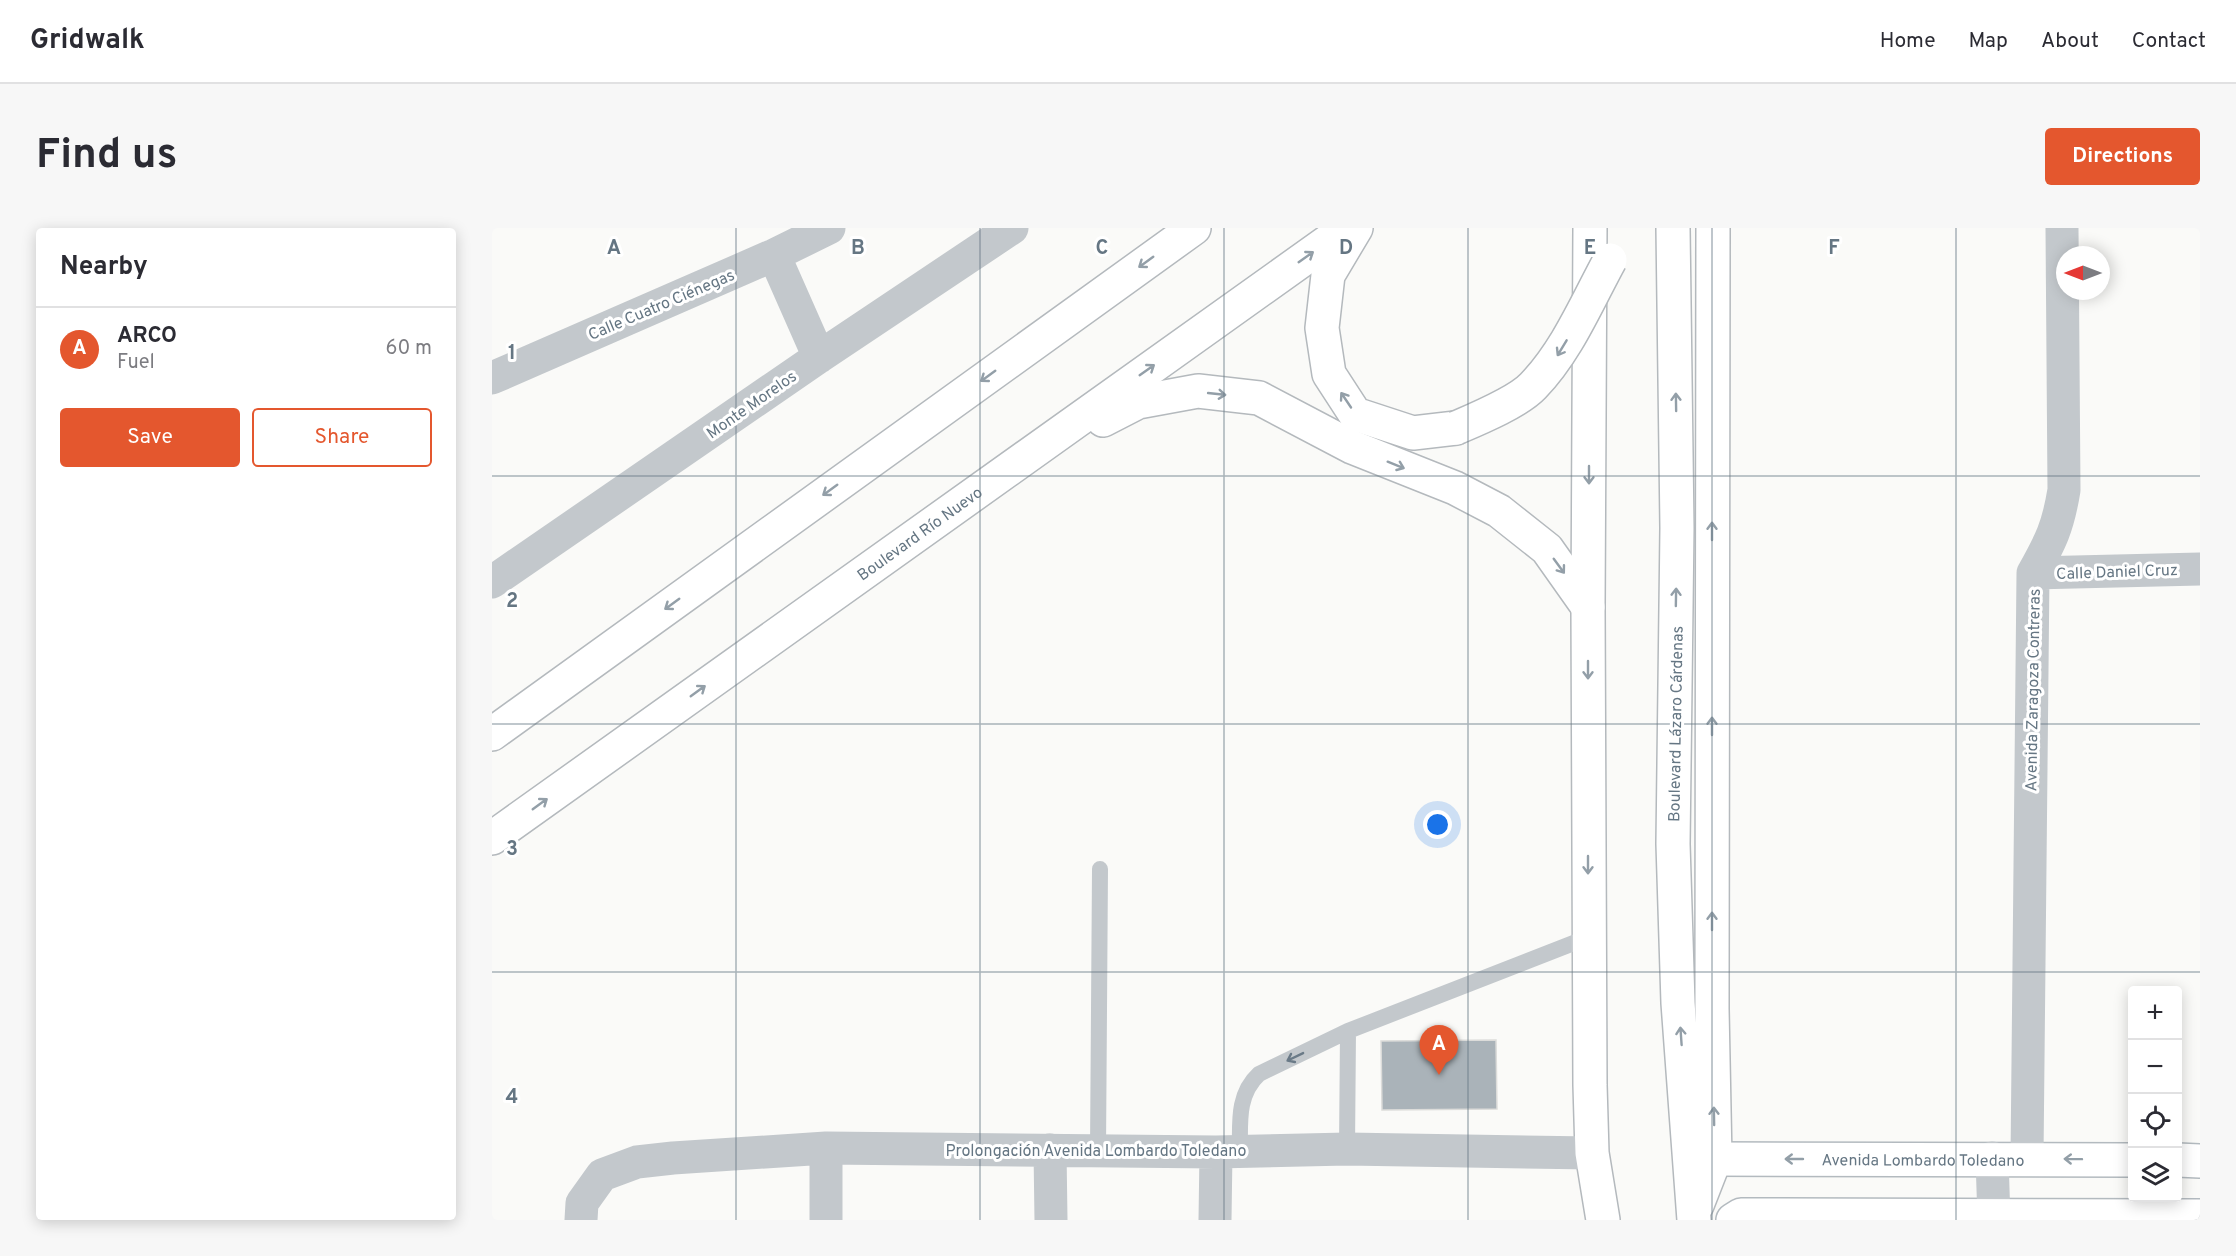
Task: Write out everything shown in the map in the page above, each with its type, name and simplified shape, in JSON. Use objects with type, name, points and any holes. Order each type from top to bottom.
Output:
[{"type":"main road","points":[[492,734],[1194,228]]},
{"type":"main road","name":"Boulevard Río Nuevo","points":[[492,838],[1347,228]]},
{"type":"main road","points":[[1356,228],[1328,275],[1322,328],[1329,374],[1355,414],[1413,433],[1456,428],[1488,414],[1532,388],[1559,354],[1610,244]]},
{"type":"main road","points":[[1590,228],[1588,937],[1592,1153],[1604,1220]]},
{"type":"main road","name":"Boulevard Lázaro Cárdenas","points":[[1673,228],[1677,528],[1673,844],[1678,1003],[1694,1216]]},
{"type":"main road","points":[[1694,1216],[1715,1159],[1712,1009],[1713,228]]},
{"type":"main road","points":[[1604,1220],[1610,839],[1610,244]]},
{"type":"main road","points":[[1008,469],[1138,402],[1198,392],[1259,398],[1352,447],[1455,488],[1498,511],[1546,549],[1588,607]]},
{"type":"main road","name":"Avenida Lombardo Toledano","points":[[1715,1159],[2128,1160]]},
{"type":"main road","points":[[2182,1160],[2200,1161]]},
{"type":"main road","points":[[1733,1220],[1741,1215],[1994,1218],[2200,1216]]},
{"type":"street","name":"Calle Cuatro Ciénegas","points":[[492,378],[774,255],[829,228]]},
{"type":"street","name":"Monte Morelos","points":[[492,582],[819,357],[1012,228]]},
{"type":"street","name":"Avenida Zaragoza Contreras","points":[[2027,1158],[2033,573],[2053,538],[2060,517],[2064,490],[2062,228]]},
{"type":"street","points":[[774,255],[819,357]]},
{"type":"street","name":"Calle Daniel Cruz","points":[[2033,573],[2200,569]]},
{"type":"street","points":[[826,1148],[826,1220]]},
{"type":"street","name":"Prolongación Avenida Lombardo Toledano","points":[[581,1220],[582,1203],[602,1175],[637,1162],[826,1148],[1098,1151],[1347,1149],[1592,1153]]},
{"type":"street","points":[[1050,1150],[1051,1220]]},
{"type":"street","points":[[1215,1220],[1228,1151]]},
{"type":"street","points":[[1992,1158],[1994,1218]]},
{"type":"lane","points":[[1098,1151],[1100,869]]},
{"type":"lane","points":[[1228,1151],[1241,1114],[1243,1095],[1249,1083],[1259,1074],[1348,1031],[1588,937]]},
{"type":"lane","points":[[1347,1149],[1348,1031]]},
{"type":"building","points":[[1496,1040],[1497,1109],[1382,1110],[1381,1041]]},
{"type":"place","name":"ARCO","points":[[1439,1075]]}]
